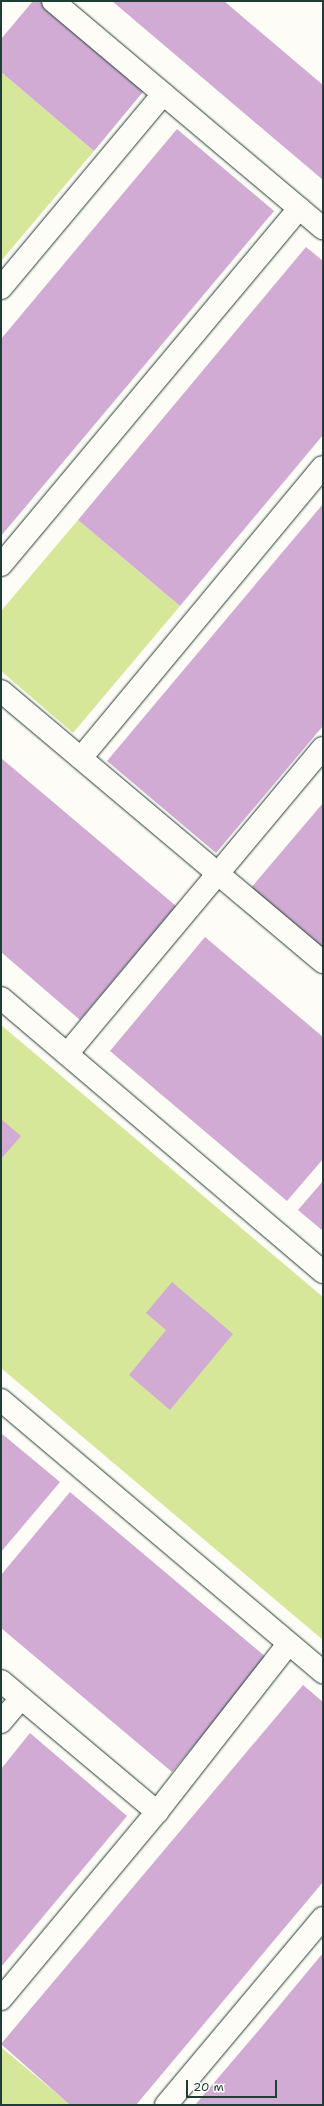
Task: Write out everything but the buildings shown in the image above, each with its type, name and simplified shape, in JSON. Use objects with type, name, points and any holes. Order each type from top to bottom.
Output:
[{"type":"street","points":[[53,1],[323,228]]},
{"type":"street","points":[[1,288],[163,94]]},
{"type":"street","points":[[1,565],[299,208]]},
{"type":"street","points":[[81,758],[323,467]]},
{"type":"street","points":[[1,690],[323,962]]},
{"type":"street","points":[[67,1054],[323,748]]},
{"type":"street","points":[[1,998],[323,1272]]},
{"type":"street","points":[[1,1400],[323,1672]]},
{"type":"street","points":[[1,1999],[157,1812],[289,1643]]},
{"type":"street","points":[[1,1681],[157,1812]]},
{"type":"street","points":[[1,1722],[21,1698]]},
{"type":"street","points":[[166,2105],[323,1918]]},
{"type":"green space","points":[[1,72],[94,151],[1,261]]},
{"type":"green space","points":[[78,520],[180,606],[73,733],[1,671],[1,611]]},
{"type":"green space","points":[[1,1025],[323,1297],[323,1640],[1,1368]]},
{"type":"green space","points":[[1,2047],[56,2093],[70,2105],[1,2105]]}]
